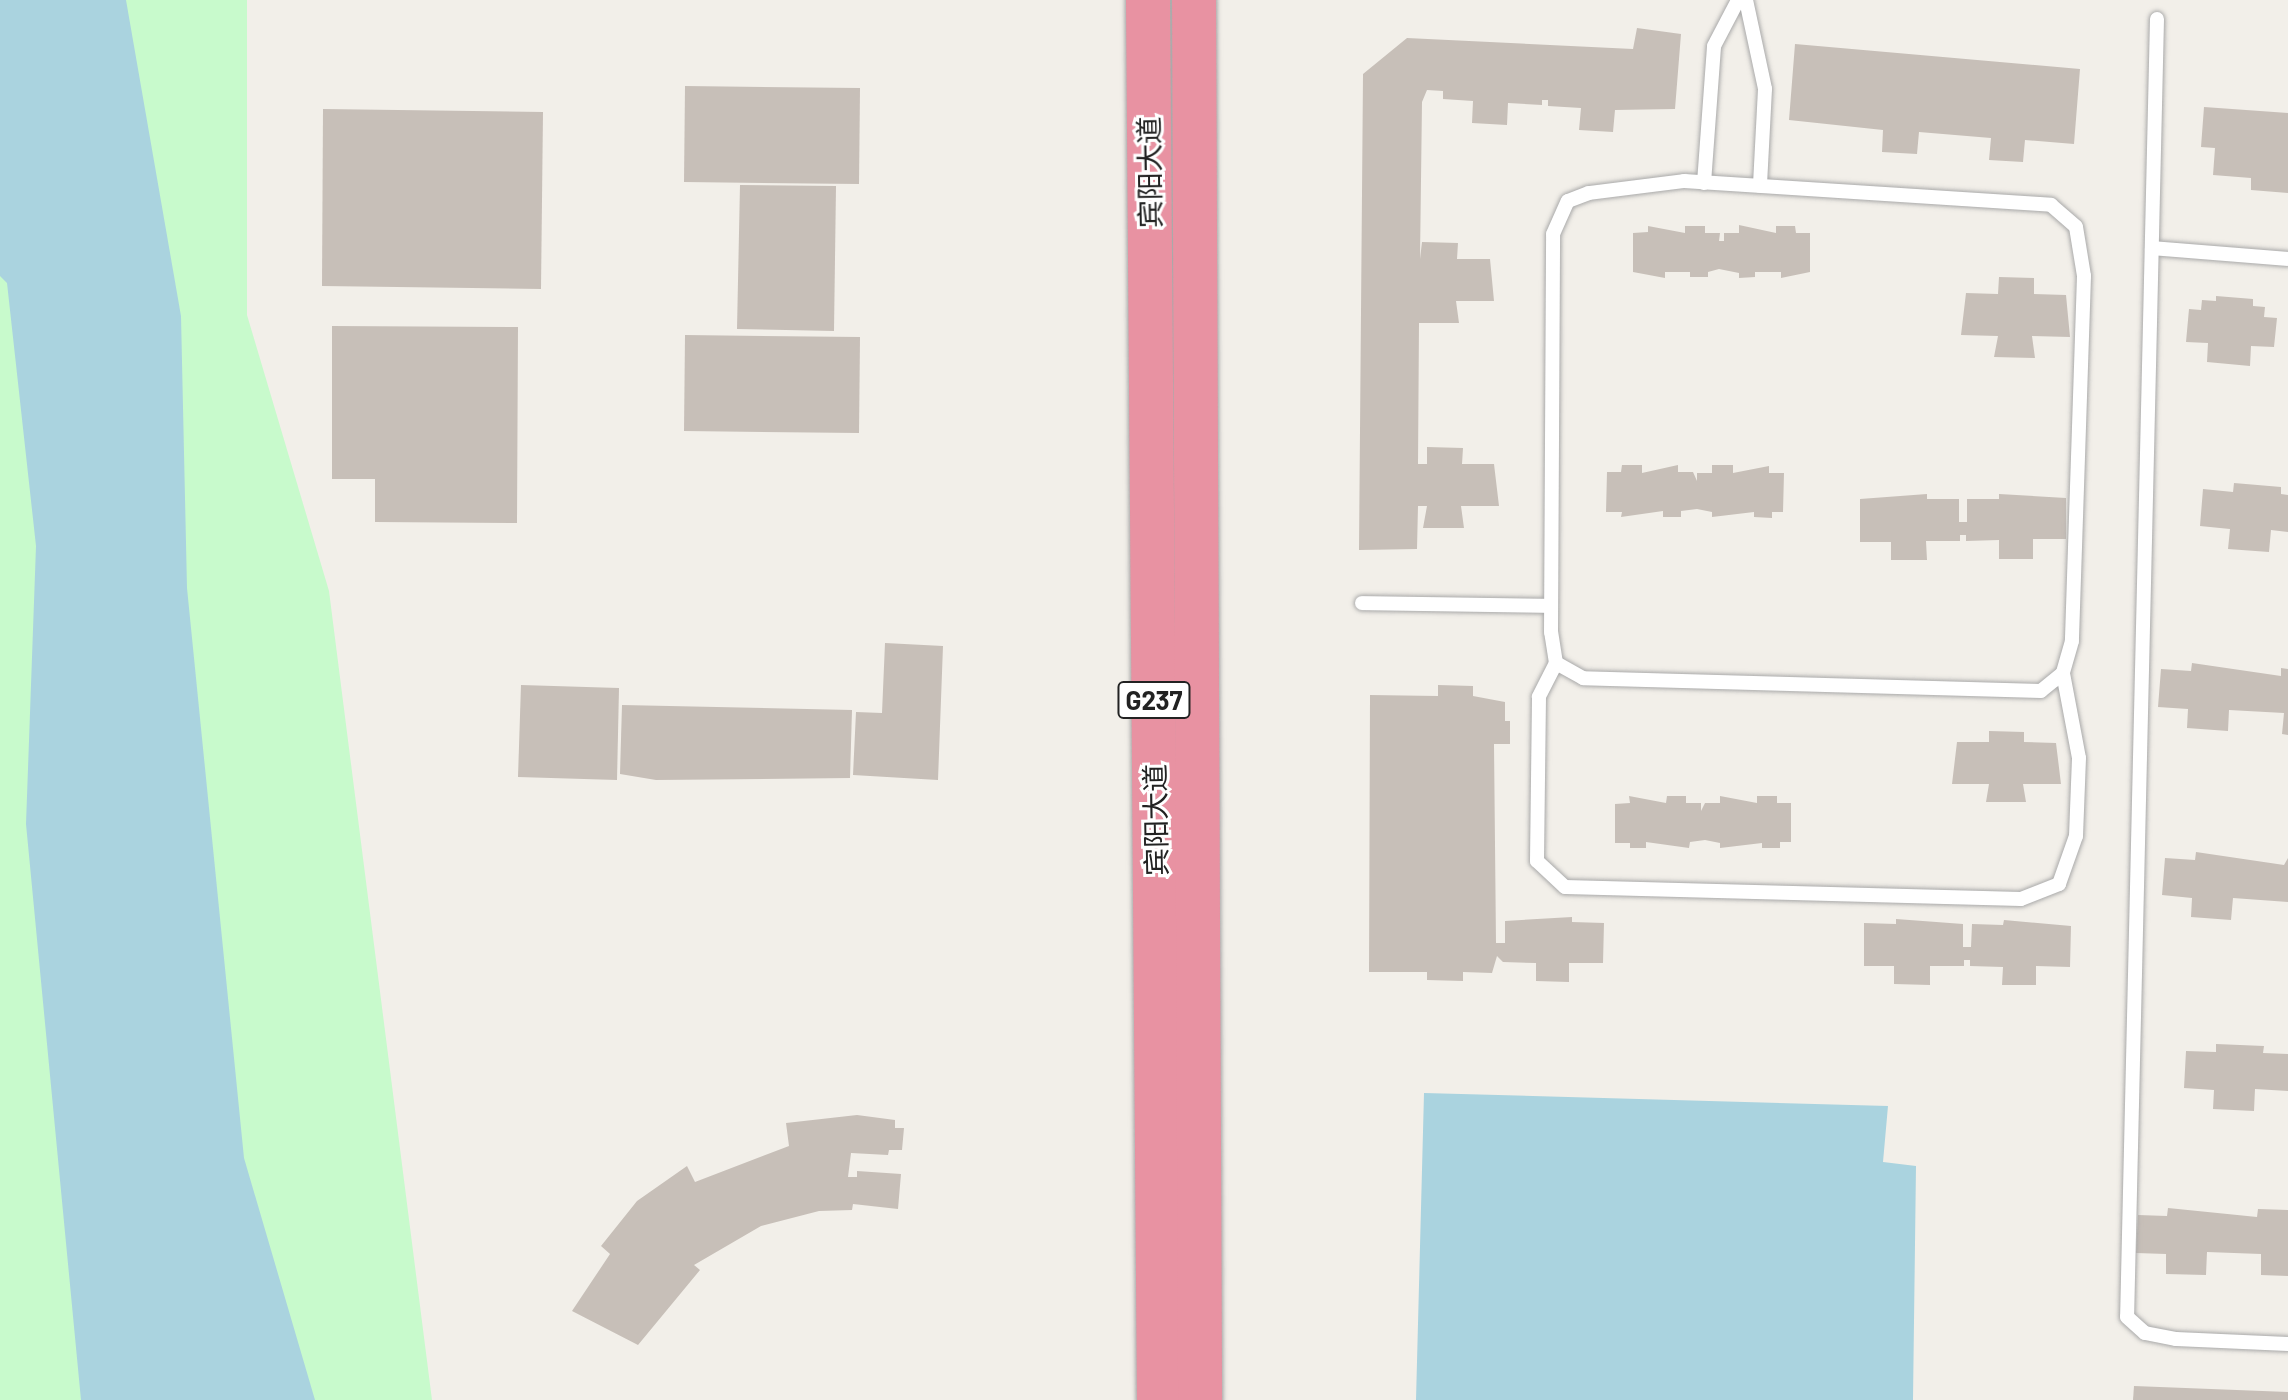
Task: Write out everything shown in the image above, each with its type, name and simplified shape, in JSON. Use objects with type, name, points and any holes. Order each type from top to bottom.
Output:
[{"type":"highway","name":"宾阳大道","points":[[1148,0],[1159,1400]]},
{"type":"highway","name":"宾阳大道","points":[[1194,0],[1200,1400]]},
{"type":"lane","points":[[1704,183],[1714,46],[1738,0]]},
{"type":"lane","points":[[1746,0],[1765,89],[1760,186]]},
{"type":"lane","points":[[2157,19],[2127,1317],[2145,1333],[2176,1339],[2288,1344]]},
{"type":"lane","points":[[1704,183],[2051,205],[2076,227],[2084,276],[2072,641],[2063,673],[2079,758],[2076,836],[2059,884],[2021,899],[1565,887],[1537,861],[1539,697],[1556,663],[1551,606],[1553,234],[1558,215],[1568,201],[1589,193],[1704,183]]},
{"type":"lane","points":[[2152,248],[2288,259]]},
{"type":"lane","points":[[1362,603],[1551,606]]},
{"type":"lane","points":[[1556,663],[1583,678],[2041,691],[2063,673]]},
{"type":"green space","points":[[0,0],[247,0],[247,315],[329,591],[432,1400],[0,1400]]},
{"type":"water","points":[[0,0],[126,0],[181,316],[187,588],[244,1158],[315,1400],[81,1400],[26,824],[36,546],[7,283],[0,276]]},
{"type":"water","points":[[1424,1093],[1888,1106],[1883,1162],[1916,1166],[1913,1400],[1416,1400]]},
{"type":"building","points":[[1637,28],[1681,34],[1675,109],[1615,110],[1613,132],[1579,130],[1581,108],[1548,106],[1548,100],[1542,100],[1542,105],[1508,103],[1507,125],[1472,123],[1473,101],[1443,99],[1443,91],[1427,90],[1422,102],[1420,259],[1422,242],[1458,243],[1457,259],[1490,259],[1494,301],[1456,301],[1459,323],[1419,323],[1418,464],[1427,464],[1427,447],[1463,448],[1462,464],[1494,464],[1499,506],[1461,506],[1464,528],[1423,528],[1427,506],[1418,506],[1417,549],[1359,550],[1363,74],[1407,38],[1633,49]]},
{"type":"building","points":[[1795,44],[2080,69],[2074,144],[2025,140],[2023,162],[1989,160],[1991,138],[1919,132],[1917,154],[1882,152],[1883,130],[1789,120]]},
{"type":"building","points":[[685,86],[860,88],[859,184],[684,182]]},
{"type":"building","points":[[2204,107],[2288,113],[2288,193],[2251,190],[2251,178],[2213,175],[2215,148],[2201,147]]},
{"type":"building","points":[[323,109],[543,112],[541,289],[322,286]]},
{"type":"building","points":[[740,185],[836,186],[834,331],[737,329]]},
{"type":"building","points":[[1739,225],[1776,233],[1776,226],[1795,226],[1796,233],[1810,233],[1810,272],[1781,278],[1781,272],[1755,272],[1755,277],[1739,278],[1739,273],[1719,269],[1708,272],[1708,277],[1690,277],[1690,272],[1665,272],[1665,278],[1633,272],[1633,233],[1648,232],[1648,226],[1685,233],[1685,226],[1705,226],[1705,233],[1720,233],[1719,241],[1724,241],[1724,233],[1739,233]]},
{"type":"building","points":[[1999,277],[2034,278],[2034,294],[2066,295],[2070,337],[2032,336],[2035,358],[1994,357],[1998,336],[1961,335],[1966,293],[1998,294]]},
{"type":"building","points":[[2216,296],[2253,299],[2253,306],[2265,307],[2264,317],[2277,318],[2274,347],[2251,346],[2250,366],[2207,362],[2208,343],[2186,342],[2189,309],[2201,310],[2202,300],[2216,301]]},
{"type":"building","points":[[332,326],[518,327],[517,523],[375,522],[375,479],[332,479]]},
{"type":"building","points":[[685,335],[860,337],[859,433],[684,431]]},
{"type":"building","points":[[1622,465],[1642,465],[1642,473],[1678,465],[1678,472],[1693,472],[1697,481],[1697,473],[1712,473],[1712,465],[1733,465],[1733,473],[1769,466],[1769,473],[1784,473],[1783,512],[1772,512],[1772,518],[1754,517],[1754,512],[1712,517],[1712,512],[1697,509],[1681,511],[1681,517],[1663,517],[1663,511],[1621,517],[1622,512],[1606,512],[1607,472],[1621,472]]},
{"type":"building","points":[[2234,483],[2281,487],[2281,494],[2288,495],[2288,532],[2271,530],[2269,552],[2228,549],[2230,529],[2200,526],[2203,489],[2233,492]]},
{"type":"building","points":[[1927,494],[1927,499],[1959,499],[1959,522],[1967,522],[1967,499],[1999,499],[1999,494],[2066,498],[2066,539],[2033,539],[2033,559],[1999,559],[1999,540],[1966,541],[1966,535],[1960,535],[1960,541],[1926,541],[1927,560],[1891,560],[1891,542],[1860,542],[1860,499]]},
{"type":"building","points":[[885,643],[943,646],[938,780],[853,775],[856,712],[882,713]]},
{"type":"building","points":[[2192,663],[2281,676],[2281,668],[2288,669],[2288,735],[2282,734],[2284,713],[2229,710],[2228,731],[2187,728],[2188,709],[2158,707],[2161,669],[2191,671]]},
{"type":"building","points":[[521,685],[619,688],[617,780],[518,777]]},
{"type":"building","points":[[1438,685],[1473,686],[1473,696],[1505,702],[1505,721],[1510,721],[1510,744],[1494,744],[1496,943],[1505,943],[1505,921],[1572,917],[1572,922],[1604,923],[1603,963],[1569,963],[1569,982],[1536,981],[1536,963],[1503,962],[1497,956],[1492,973],[1463,972],[1463,981],[1427,980],[1427,972],[1369,972],[1370,695],[1438,696]]},
{"type":"building","points":[[622,705],[852,710],[850,778],[656,780],[620,774]]},
{"type":"building","points":[[1989,731],[2024,732],[2024,742],[2056,743],[2061,784],[2023,784],[2026,802],[1986,802],[1989,784],[1952,784],[1957,742],[1989,742]]},
{"type":"building","points":[[1629,796],[1666,803],[1667,796],[1686,796],[1686,803],[1701,803],[1701,811],[1705,803],[1720,803],[1720,796],[1757,803],[1757,796],[1777,796],[1777,803],[1791,803],[1791,842],[1780,842],[1780,848],[1762,848],[1762,843],[1720,848],[1720,843],[1705,840],[1690,842],[1689,848],[1646,842],[1646,848],[1630,848],[1630,843],[1615,843],[1615,804],[1630,803]]},
{"type":"building","points":[[2196,852],[2284,865],[2288,858],[2288,902],[2233,898],[2231,920],[2191,917],[2192,898],[2162,895],[2165,858],[2195,860]]},
{"type":"building","points":[[1896,919],[1963,924],[1963,947],[1971,947],[1972,924],[2003,925],[2004,920],[2071,926],[2070,967],[2036,966],[2036,985],[2002,985],[2003,967],[1970,966],[1970,960],[1964,960],[1964,966],[1930,966],[1930,985],[1894,984],[1894,966],[1864,966],[1864,923],[1896,924]]},
{"type":"building","points":[[2216,1044],[2264,1046],[2263,1053],[2288,1054],[2288,1091],[2255,1089],[2254,1111],[2213,1109],[2214,1090],[2184,1088],[2186,1051],[2216,1052]]},
{"type":"building","points":[[857,1115],[895,1120],[895,1128],[904,1128],[902,1150],[889,1150],[888,1155],[851,1153],[848,1177],[857,1177],[857,1171],[901,1174],[898,1209],[853,1204],[852,1210],[819,1211],[761,1226],[694,1265],[700,1270],[638,1345],[572,1311],[610,1254],[601,1246],[637,1201],[687,1166],[695,1182],[789,1146],[786,1123]]},
{"type":"building","points":[[2168,1208],[2257,1217],[2258,1209],[2288,1210],[2288,1276],[2261,1275],[2261,1254],[2207,1252],[2206,1275],[2166,1274],[2166,1254],[2136,1253],[2138,1215],[2167,1216]]},
{"type":"building","points":[[2134,1386],[2288,1392],[2288,1400],[2133,1400]]}]
